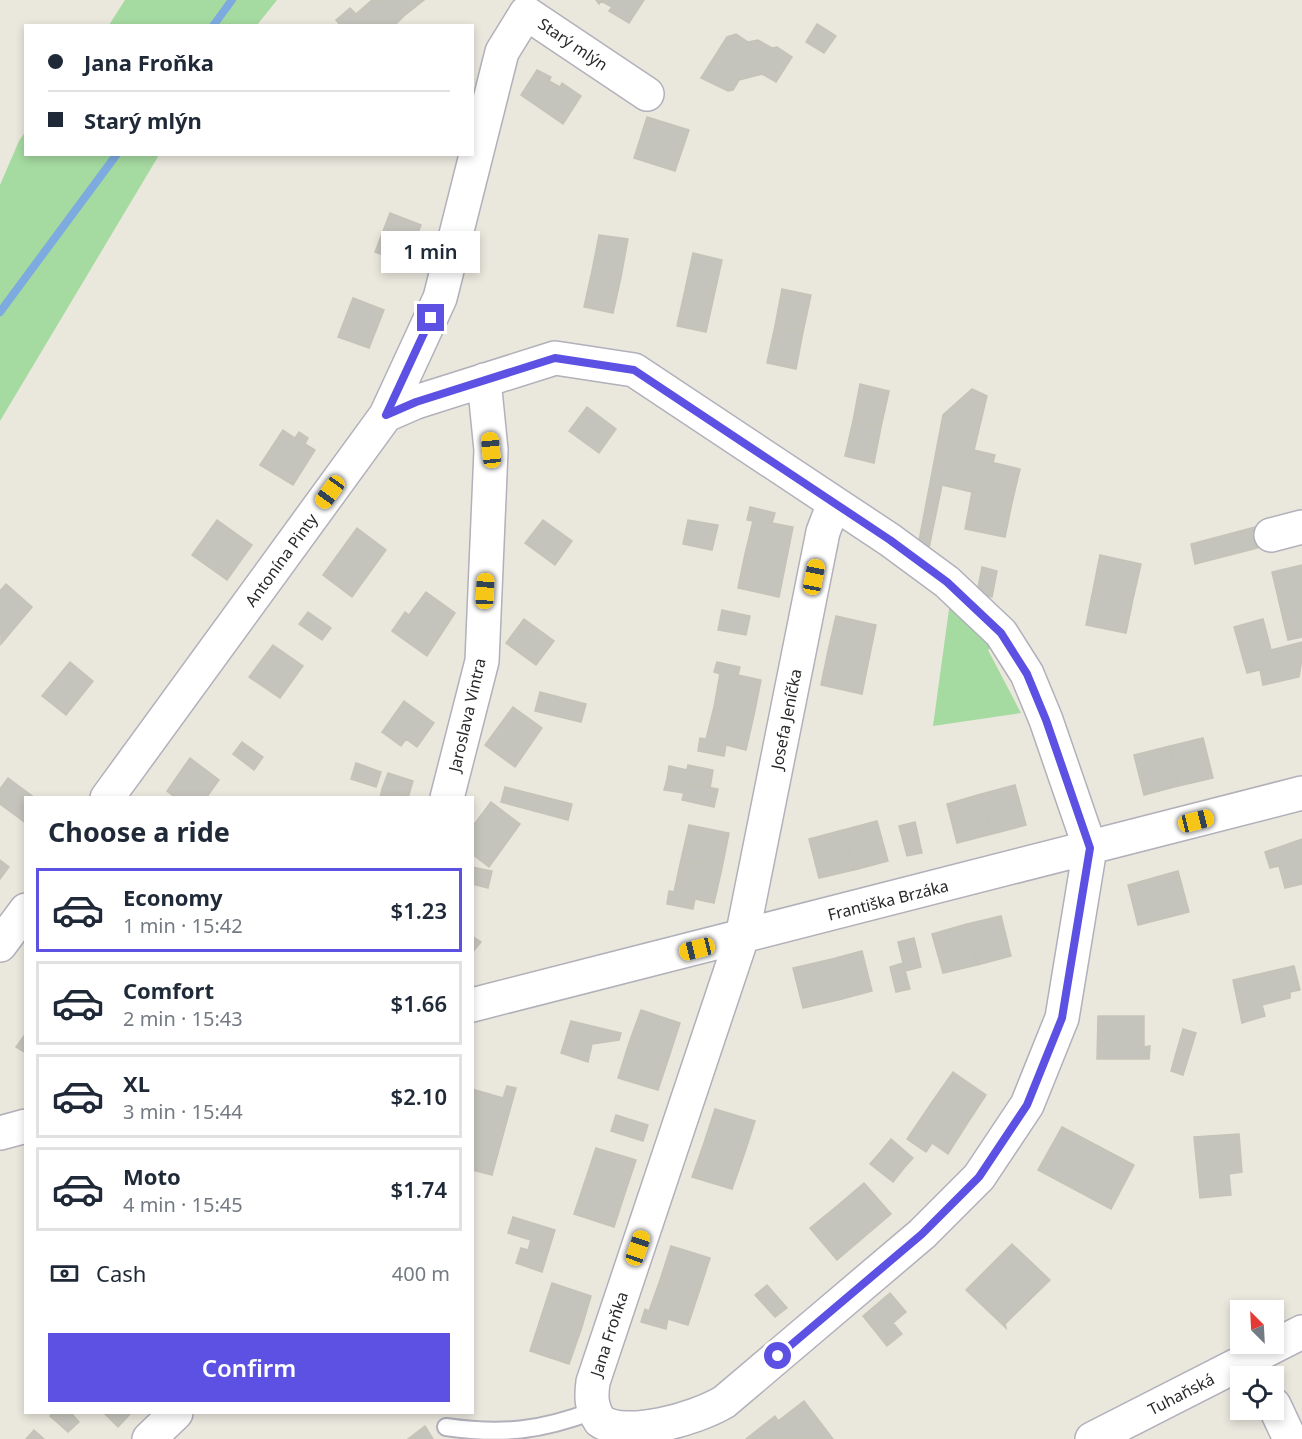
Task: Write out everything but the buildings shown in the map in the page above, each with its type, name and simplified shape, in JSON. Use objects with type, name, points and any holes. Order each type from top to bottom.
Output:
[{"type":"street","name":"Starý mlýn","points":[[386,415],[440,298],[502,52],[526,13],[647,94]]},
{"type":"street","points":[[386,415],[484,380],[555,358],[634,370],[834,503],[947,582],[1001,633],[1027,674],[1046,720],[1090,848],[1062,1018],[1027,1105],[979,1177],[922,1234],[724,1402],[692,1420],[650,1436],[623,1438],[604,1427],[593,1411]]},
{"type":"street","name":"Jaroslava Vintra","points":[[448,796],[482,661],[491,450],[484,380]]},
{"type":"street","name":"Antonína Pinty","points":[[108,796],[386,415]]},
{"type":"street","name":"Josefa Jeníčka","points":[[742,938],[823,532],[834,503]]},
{"type":"street","name":"Františka Brzáka","points":[[474,1005],[1302,794]]},
{"type":"street","points":[[0,945],[24,913]]},
{"type":"street","name":"Jana Froňka","points":[[593,1411],[591,1397],[593,1382],[742,938]]},
{"type":"street","points":[[0,1133],[24,1127]]},
{"type":"street","name":"Tuhaňská","points":[[1259,1366],[1302,1332]]},
{"type":"street","name":"Tuhaňská","points":[[1092,1439],[1230,1379]]},
{"type":"street","points":[[149,1439],[175,1414]]},
{"type":"street","points":[[1281,1420],[1290,1439]]},
{"type":"lane","points":[[446,1427],[483,1433],[521,1431],[558,1424],[593,1411]]},
{"type":"green space","points":[[125,0],[277,0],[258,24],[110,24]]},
{"type":"green space","points":[[24,134],[24,156],[158,156],[0,421],[0,185]]},
{"type":"green space","points":[[950,602],[993,646],[988,650],[1021,713],[933,726]]},
{"type":"waterway","points":[[214,24],[232,0]]},
{"type":"waterway","points":[[0,312],[116,156]]},
{"type":"route","points":[[431,318],[386,415],[416,402],[555,358],[634,370],[890,540],[947,582],[1001,633],[1027,674],[1046,720],[1090,848],[1062,1018],[1027,1105],[1006,1141],[979,1177],[922,1234],[778,1356]]}]
